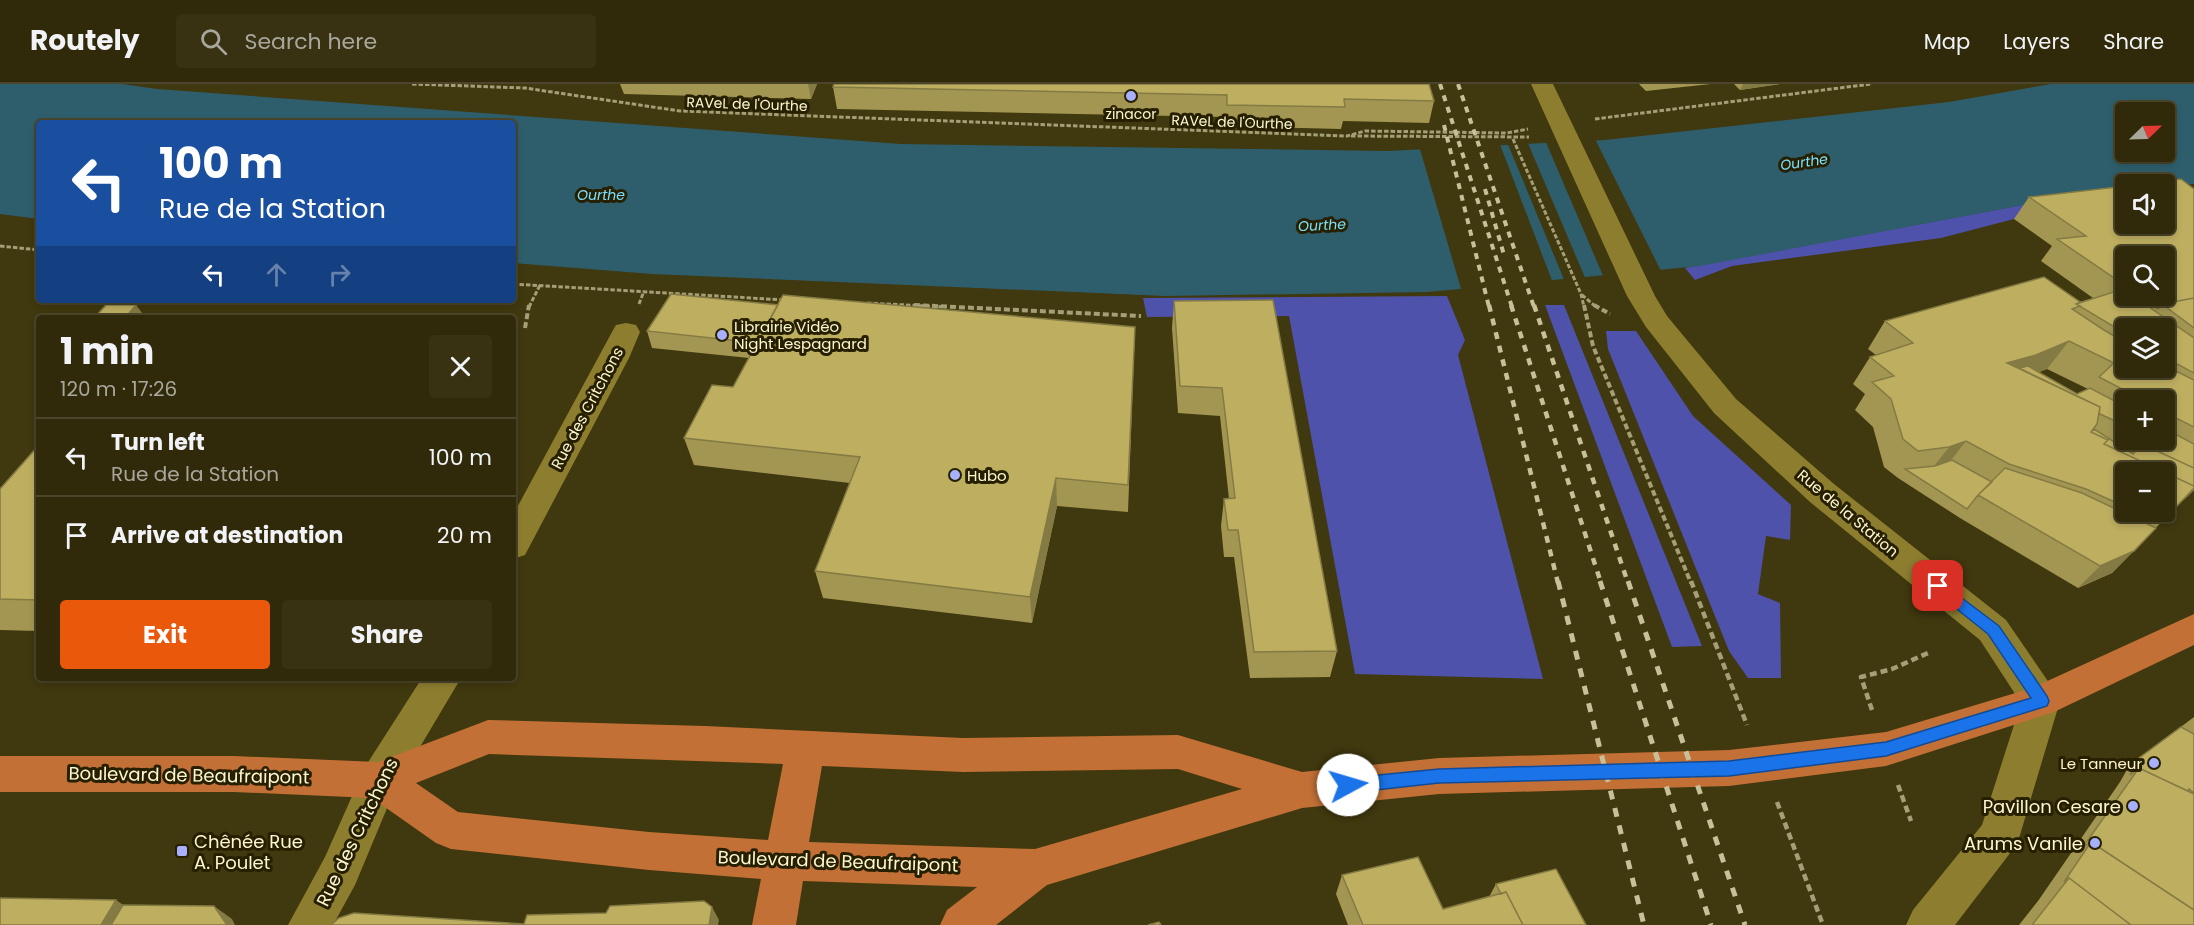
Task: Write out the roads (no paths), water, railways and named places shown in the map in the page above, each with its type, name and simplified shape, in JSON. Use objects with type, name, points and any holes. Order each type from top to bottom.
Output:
[{"type":"main road","points":[[2042,701],[2194,629]]},
{"type":"main road","name":"Boulevard de Beaufraipont","points":[[379,780],[451,830],[670,853],[784,861],[1035,869],[1302,790],[1439,776],[1740,767],[1886,749],[2042,701]]},
{"type":"main road","name":"Boulevard de Beaufraipont","points":[[0,774],[234,774],[379,780],[488,737],[705,743],[963,755],[1178,752],[1302,790]]},
{"type":"main road","points":[[774,925],[805,749]]},
{"type":"main road","points":[[962,925],[1035,869]]},
{"type":"street","name":"Rue de la Station","points":[[1546,104],[1641,296],[1656,321],[1725,406],[1822,493],[1993,630],[2042,701]]},
{"type":"street","name":"Rue des Critchons","points":[[516,540],[626,332]]},
{"type":"street","name":"Rue des Critchons","points":[[310,925],[340,871],[379,780],[440,681]]},
{"type":"street","points":[[1929,925],[1999,835],[2042,701]]},
{"type":"water","name":"Ourthe","points":[[0,84],[122,84],[157,89],[901,144],[1388,151],[1605,140],[1949,102],[2051,84],[2194,84],[2194,184],[2175,185],[2175,174],[2115,174],[2115,190],[2092,192],[1700,266],[1428,292],[1165,296],[652,274],[516,263],[516,120],[36,120],[36,219],[0,214]]},
{"type":"railway","points":[[1440,84],[1512,307]]},
{"type":"railway","points":[[1458,84],[1534,307]]},
{"type":"railway","points":[[1444,125],[1489,307]]},
{"type":"railway","points":[[1485,189],[1504,255]]},
{"type":"railway","points":[[1489,305],[1558,583]]},
{"type":"railway","points":[[1511,305],[1601,583]]},
{"type":"railway","points":[[1534,305],[1628,583]]},
{"type":"railway","points":[[1558,581],[1644,925]]},
{"type":"railway","points":[[1600,581],[1711,925]]},
{"type":"railway","points":[[1628,581],[1745,925]]},
{"type":"place","name":"zinacor","points":[[1131,96]]},
{"type":"place","name":"Librairie Vidéo Night Lespagnard","points":[[722,335]]},
{"type":"place","name":"Hubo","points":[[955,475]]},
{"type":"place","name":"Le Tanneur","points":[[2154,763]]},
{"type":"place","name":"Pavillon Cesare","points":[[2133,806]]},
{"type":"place","name":"Arums Vanile","points":[[2095,843]]},
{"type":"place","name":"Chênée Rue A. Poulet","points":[[182,851]]}]
